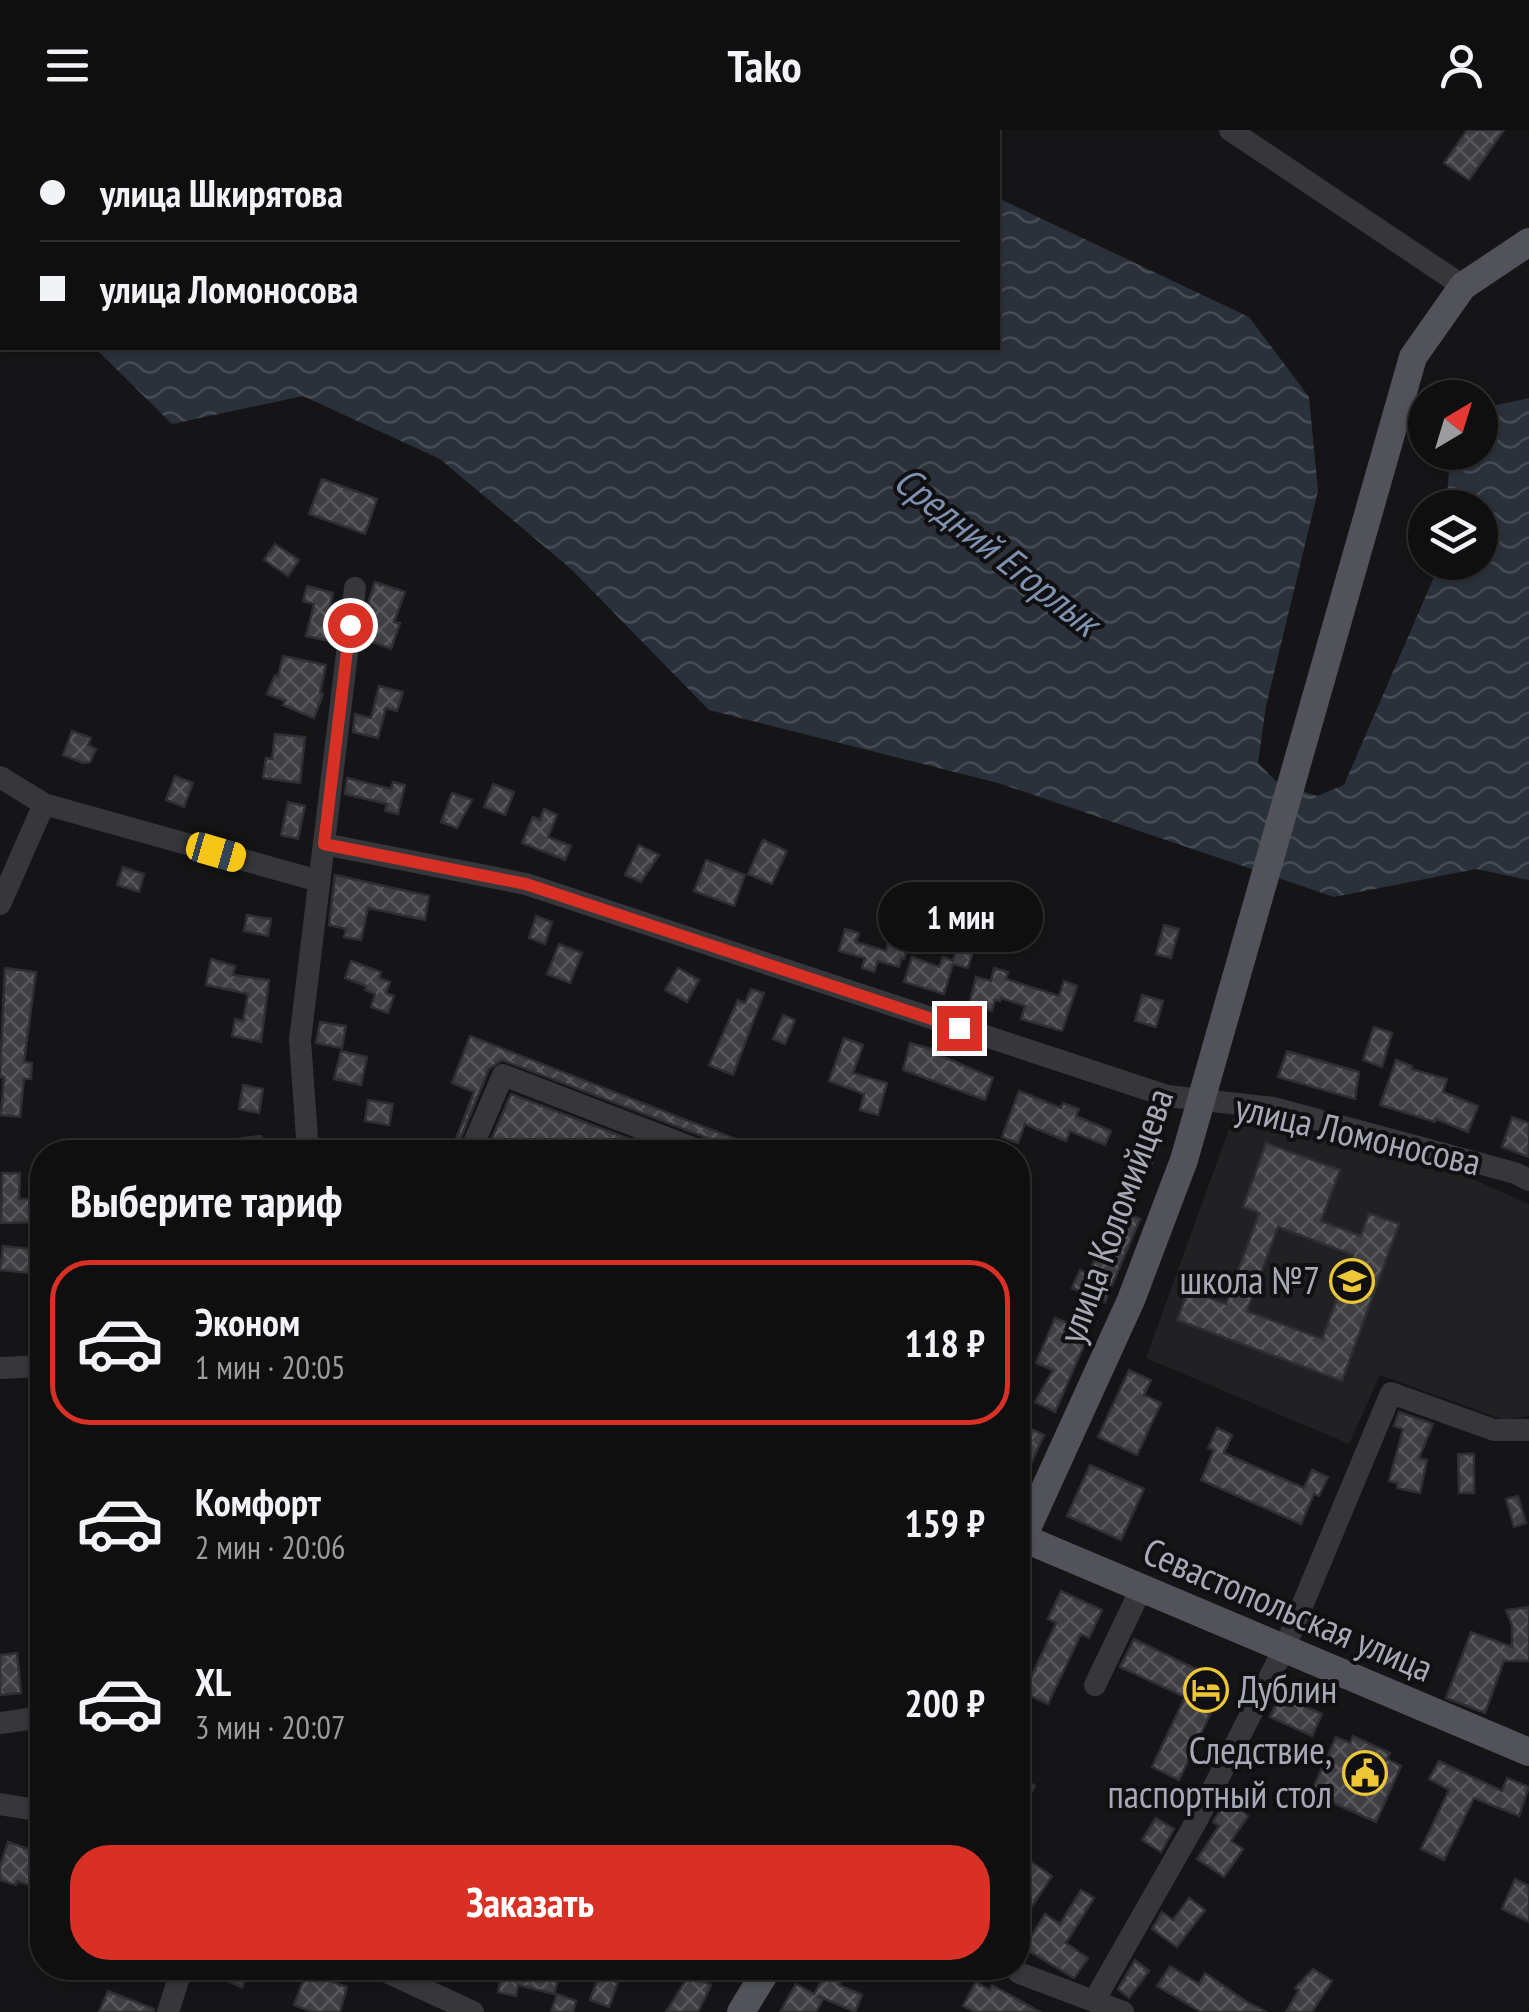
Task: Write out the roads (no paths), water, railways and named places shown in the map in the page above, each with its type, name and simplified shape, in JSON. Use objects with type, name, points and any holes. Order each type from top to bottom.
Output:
[{"type":"main road","points":[[1462,286],[1529,242]]},
{"type":"main road","name":"улица Коломийцева","points":[[1030,1517],[1131,1300],[1184,1160],[1413,356],[1462,286]]},
{"type":"main road","name":"Севастопольская улица","points":[[1030,1545],[1529,1752]]},
{"type":"main road","points":[[740,2012],[760,1980]]},
{"type":"street","points":[[1230,130],[1462,286]]},
{"type":"street","points":[[307,1140],[300,1040],[354,588]]},
{"type":"street","points":[[0,777],[44,804],[319,881]]},
{"type":"street","points":[[0,904],[44,804]]},
{"type":"street","name":"улица Ломоносова","points":[[324,844],[526,884],[1150,1091],[1274,1108],[1529,1180]]},
{"type":"street","points":[[475,1140],[503,1075],[673,1140]]},
{"type":"street","points":[[0,1368],[30,1367]]},
{"type":"street","points":[[1094,2001],[1197,1820],[1284,1649],[1392,1393],[1494,1430],[1529,1430]]},
{"type":"street","points":[[1094,1685],[1141,1588]]},
{"type":"street","points":[[0,1723],[30,1718]]},
{"type":"street","points":[[0,1804],[30,1810]]},
{"type":"street","points":[[1030,1976],[1122,2012]]},
{"type":"street","points":[[168,2012],[178,1980]]},
{"type":"street","points":[[404,1980],[473,2012]]},
{"type":"water","name":"Средний Егорлык","points":[[1000,199],[1249,317],[1309,397],[1318,491],[1266,706],[1258,763],[1278,783],[1317,796],[1344,785],[1433,580],[1498,580],[1498,490],[1447,490],[1449,472],[1498,470],[1498,405],[1529,398],[1529,880],[1476,869],[1334,897],[998,783],[709,710],[571,569],[440,459],[303,396],[172,424],[97,350],[1000,350]]},
{"type":"place","name":"школа №7","points":[[1352,1281]]},
{"type":"place","name":"Дублин","points":[[1206,1690]]},
{"type":"place","name":"Следствие, паспортный стол","points":[[1365,1773]]}]
